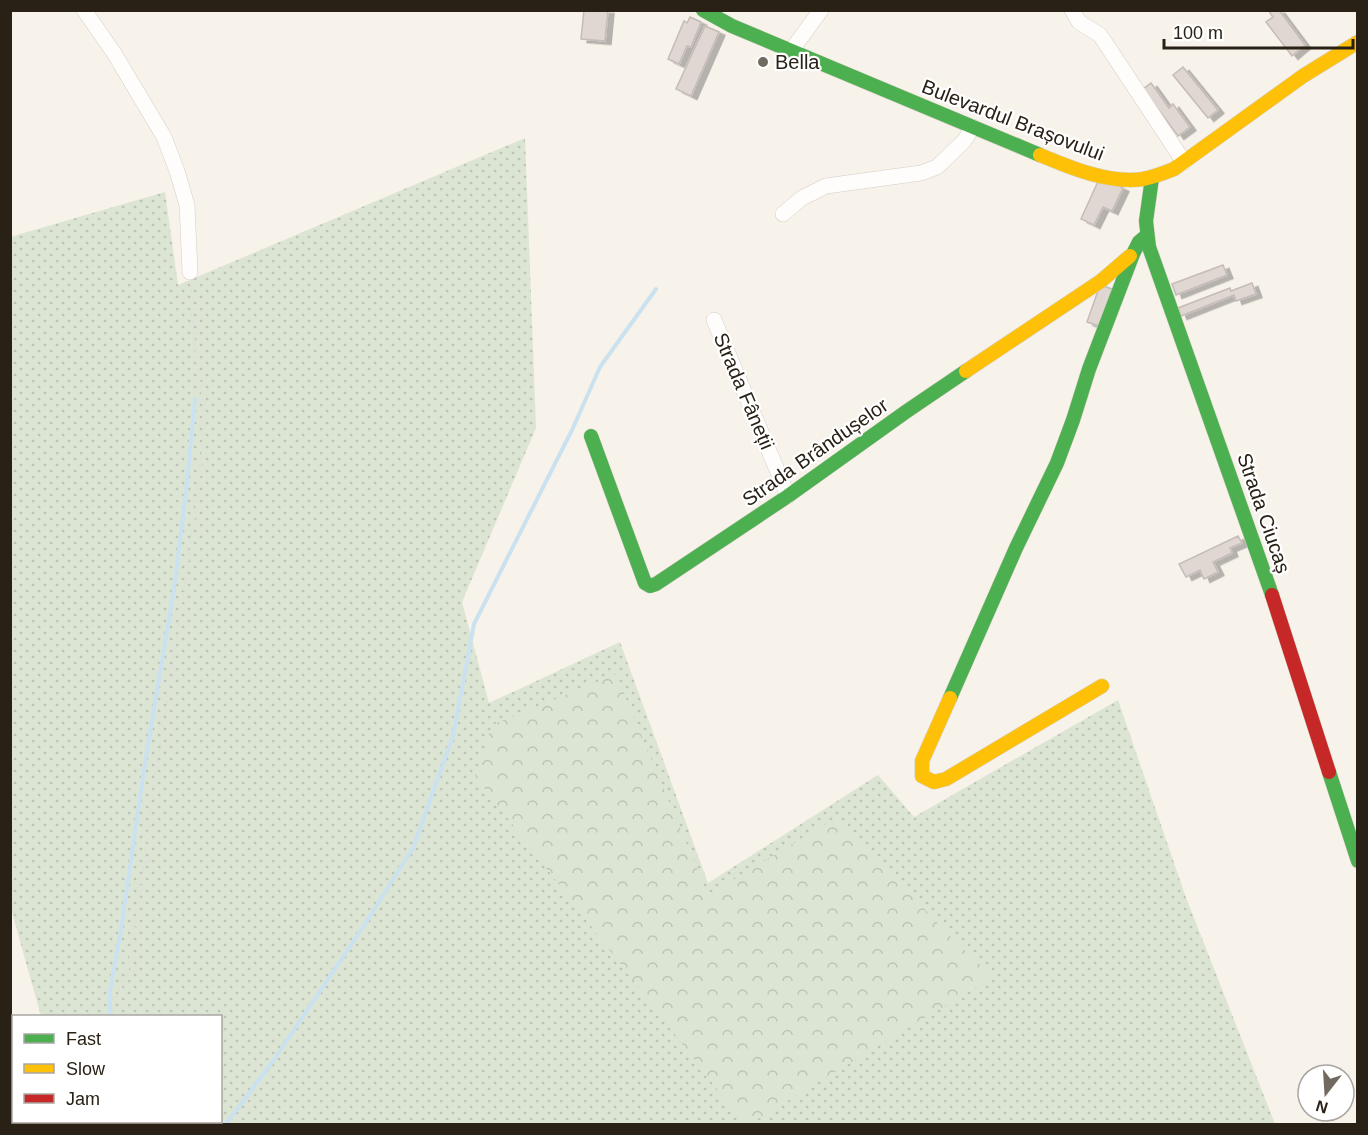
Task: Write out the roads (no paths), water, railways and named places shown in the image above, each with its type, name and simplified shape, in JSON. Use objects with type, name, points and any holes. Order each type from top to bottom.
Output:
[{"type":"street","points":[[84,10],[114,53],[164,137],[187,206],[190,272]]},
{"type":"street","name":"Bulevardul Brașovului","points":[[703,10],[732,26],[1045,157],[1122,180],[1152,178],[1184,162],[1304,76],[1358,42]]},
{"type":"street","points":[[791,51],[821,10]]},
{"type":"street","points":[[1072,10],[1080,22],[1100,35],[1184,162]]},
{"type":"street","points":[[783,214],[802,198],[826,186],[921,173],[937,167],[964,141],[973,127]]},
{"type":"street","name":"Strada Ciucaș","points":[[1152,178],[1146,210],[1146,236],[1272,594],[1358,861]]},
{"type":"street","name":"Strada Brândușelor","points":[[1102,686],[939,782],[933,782],[922,776],[922,761],[1016,548],[1057,463],[1089,369],[1133,254],[1139,242],[1146,236]]},
{"type":"street","name":"Strada Brândușelor","points":[[591,436],[645,583],[650,586],[656,584],[1101,281],[1133,254]]},
{"type":"street","name":"Strada Fâneții","points":[[714,320],[788,496]]},
{"type":"waterway","points":[[226,1124],[273,1061],[413,848],[453,736],[474,624],[573,428],[600,367],[656,289]]},
{"type":"waterway","points":[[110,1015],[110,991],[174,589],[195,399]]},
{"type":"place","name":"Bella","points":[[763,62]]}]
